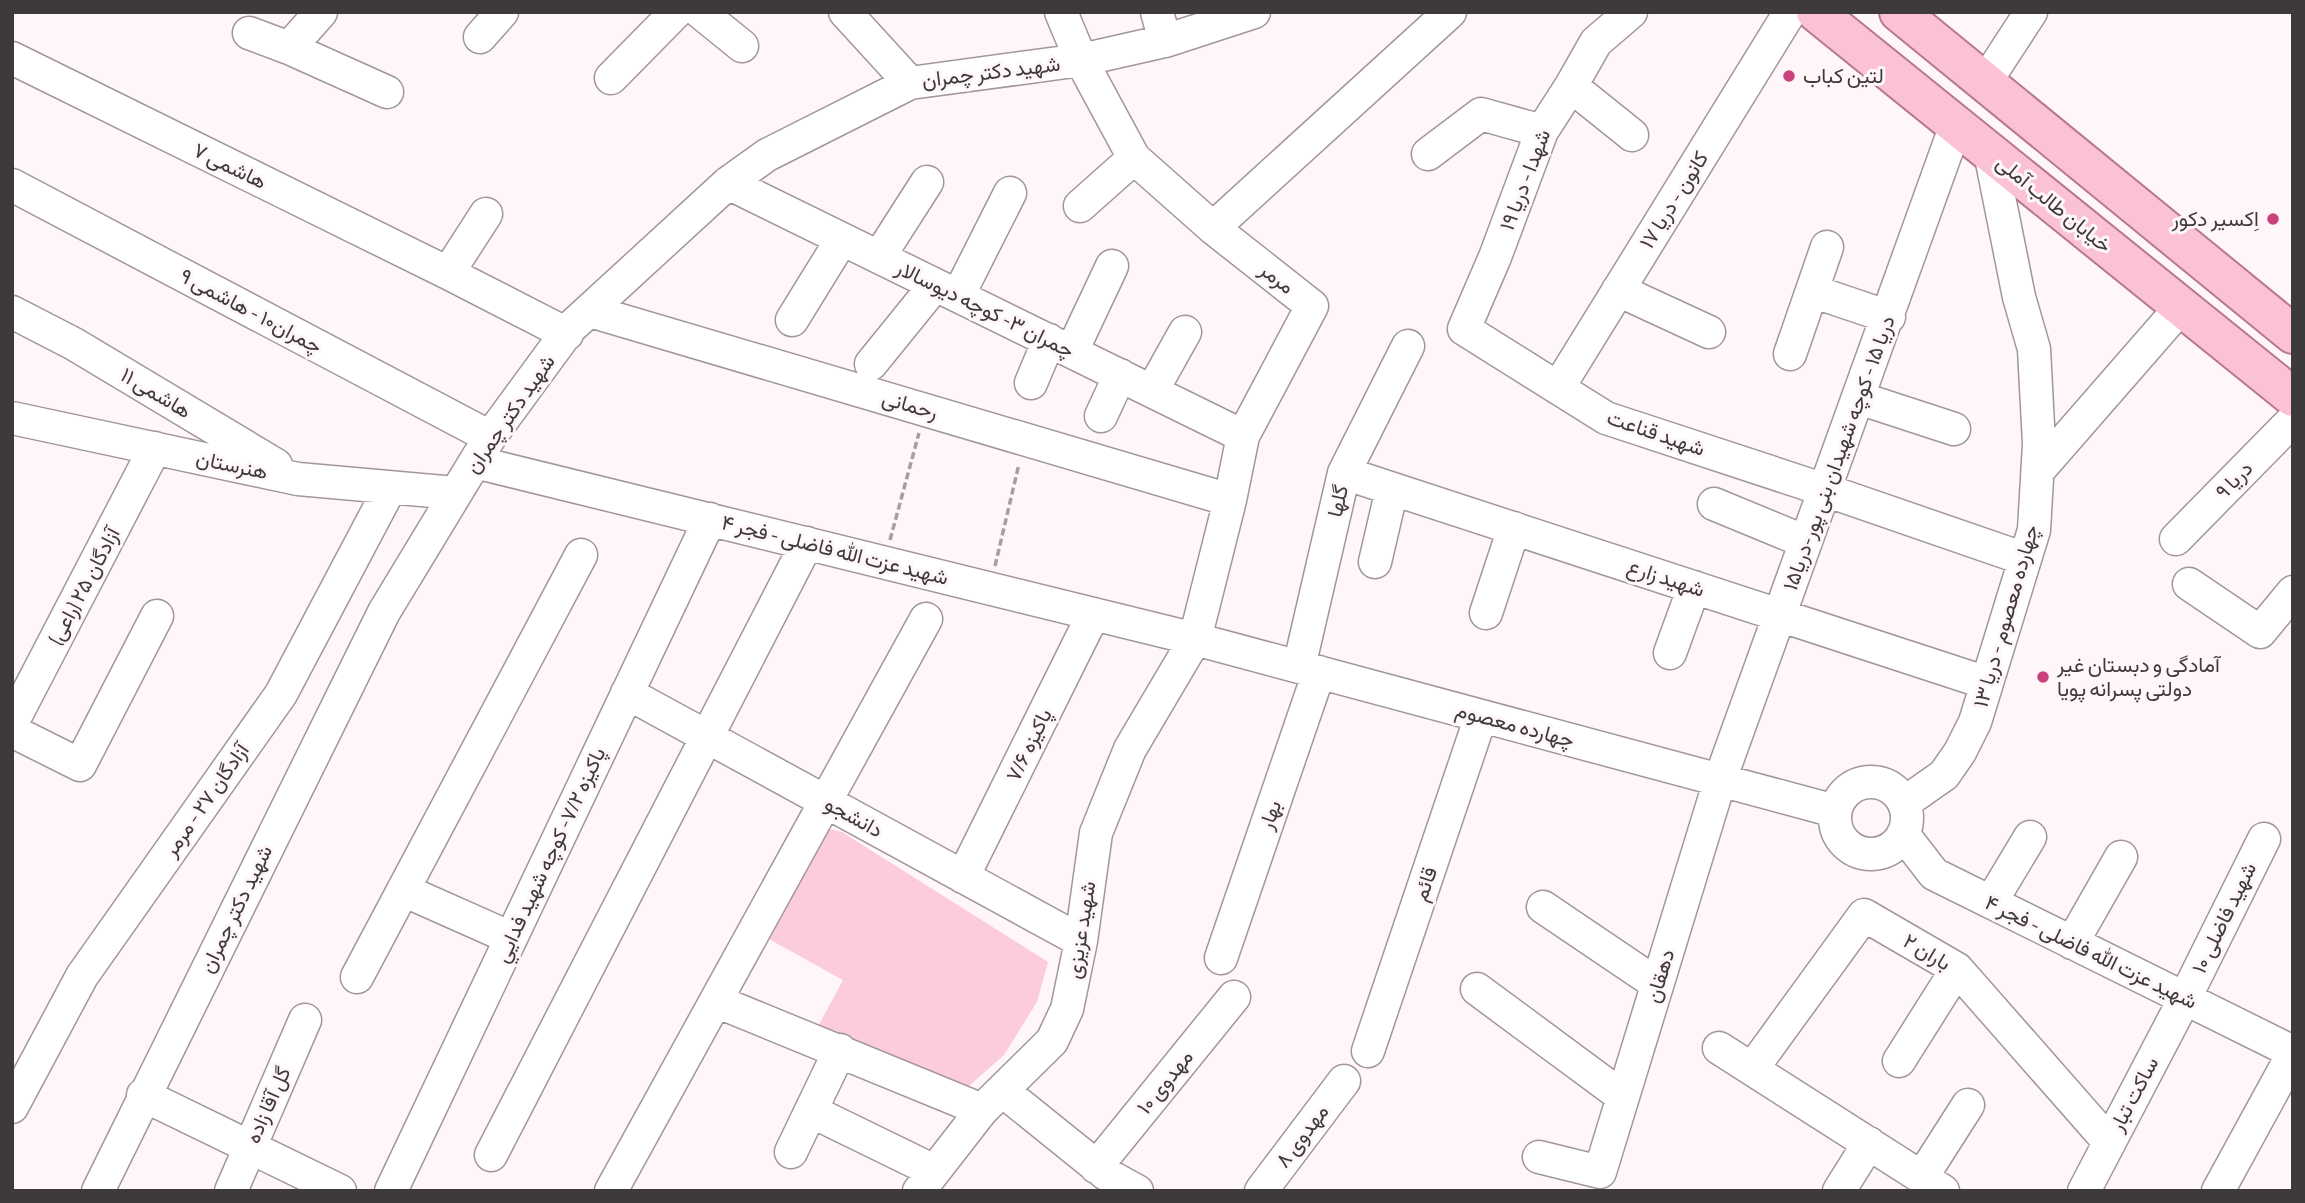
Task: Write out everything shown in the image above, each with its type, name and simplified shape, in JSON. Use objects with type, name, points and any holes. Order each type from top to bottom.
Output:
[{"type":"main road","name":"خیابان طالب آملی","points":[[1816,12],[2293,397]]},
{"type":"main road","points":[[1899,12],[2293,334]]},
{"type":"street","points":[[289,48],[321,12]]},
{"type":"street","points":[[480,37],[502,12]]},
{"type":"street","points":[[611,78],[676,12]]},
{"type":"street","points":[[699,12],[743,46]]},
{"type":"street","points":[[845,12],[911,83]]},
{"type":"street","points":[[1060,12],[1081,60],[1134,158],[1213,228],[1450,12]]},
{"type":"street","name":"شهید دکتر چمران","points":[[98,1191],[143,1095],[384,612],[482,449],[567,334],[728,183],[766,155],[911,83],[1081,60],[1161,27],[1254,12]]},
{"type":"street","name":"شهدا - دریا ۱۹","points":[[1464,329],[1495,257],[1542,131],[1596,42],[1631,12]]},
{"type":"street","name":"کانون - دریا ۱۷","points":[[1558,388],[1790,12]]},
{"type":"street","points":[[1986,81],[2031,12]]},
{"type":"street","points":[[249,33],[387,92]]},
{"type":"street","name":"هاشمی ۷","points":[[12,58],[567,334]]},
{"type":"street","points":[[1571,86],[1632,135]]},
{"type":"street","points":[[1428,154],[1481,114],[1542,131]]},
{"type":"street","name":"دریا ۱۵ - كوچه شهيدان بنی پور-دريا۱۵","points":[[1720,780],[1956,125]]},
{"type":"street","name":"چهارده معصوم - دریا ۱۳","points":[[1904,818],[1944,775],[1975,722],[2034,530],[2039,444],[2034,349],[2020,297],[1990,152]]},
{"type":"street","points":[[1080,205],[1134,158]]},
{"type":"street","points":[[879,257],[927,182]]},
{"type":"street","name":"چمران ۳- كوچه ديوسالار","points":[[728,183],[1243,436]]},
{"type":"street","name":"چمران۱۰ - هاشمی ۹","points":[[12,185],[482,449]]},
{"type":"street","points":[[872,364],[946,290],[1010,193]]},
{"type":"street","points":[[448,273],[486,214]]},
{"type":"street","name":"مرمر","points":[[1195,639],[1243,436],[1312,306],[1213,228]]},
{"type":"street","points":[[792,320],[842,239]]},
{"type":"street","points":[[1790,354],[1827,247]]},
{"type":"street","points":[[1031,383],[1060,346],[1112,266]]},
{"type":"street","points":[[1618,290],[1709,332]]},
{"type":"street","points":[[1812,291],[1889,317]]},
{"type":"street","points":[[2038,471],[2181,307]]},
{"type":"street","name":"رحمانی","points":[[590,311],[1230,500]]},
{"type":"street","name":"هاشمی ۱۱","points":[[12,312],[74,344],[298,479]]},
{"type":"street","name":"شهید قناعت","points":[[1464,329],[1606,418],[2025,559]]},
{"type":"street","points":[[1152,391],[1185,332]]},
{"type":"street","name":"گلها","points":[[1309,670],[1345,473],[1408,346]]},
{"type":"street","points":[[1101,416],[1120,375]]},
{"type":"street","points":[[1859,398],[1954,429]]},
{"type":"street","name":"هنرستان","points":[[12,418],[298,479],[455,493]]},
{"type":"street","name":"دریا ۹","points":[[2176,540],[2293,420]]},
{"type":"street","name":"آزادگان ۲۵ (راعی)","points":[[12,723],[155,448]]},
{"type":"street","name":"شهید عزت الله فاضلی - فجر ۴","points":[[482,449],[710,519],[1195,639]]},
{"type":"street","name":"شهید زارع","points":[[1345,473],[1987,683]]},
{"type":"street","name":"آزادگان ۲۷ - مرمر","points":[[12,1107],[82,976],[281,694],[390,488]]},
{"type":"street","points":[[1375,562],[1392,489]]},
{"type":"street","points":[[1714,504],[1806,542]]},
{"type":"street","name":"پاکیزه ۷/۲- كوچه شهيد فدايي","points":[[391,1191],[710,519]]},
{"type":"street","points":[[1486,613],[1514,528]]},
{"type":"street","points":[[491,1155],[807,544]]},
{"type":"street","points":[[357,977],[581,555]]},
{"type":"street","points":[[2189,584],[2260,632],[2293,592]]},
{"type":"street","points":[[1670,653],[1694,587]]},
{"type":"street","name":"پاکیزه ۷/۶","points":[[963,877],[1087,626],[1096,615]]},
{"type":"street","points":[[12,731],[79,765],[157,616]]},
{"type":"street","points":[[611,1191],[926,619]]},
{"type":"street","name":"چهارده معصوم","points":[[1195,639],[1835,811]]},
{"type":"street","name":"شهید عزیزی","points":[[927,1185],[993,1101],[1052,1041],[1067,1009],[1081,941],[1096,833],[1130,749],[1195,639]]},
{"type":"street","name":"بهار","points":[[1221,958],[1309,670]]},
{"type":"street","name":"دانشجو","points":[[627,693],[1081,941]]},
{"type":"street","name":"قائم","points":[[1368,1052],[1481,716]]},
{"type":"street","name":"دهقان","points":[[1539,1157],[1600,1172],[1720,780]]},
{"type":"street","points":[[1878,782],[1898,793],[1904,818],[1896,843],[1887,850],[1865,853],[1854,850],[1838,834],[1835,811],[1846,791],[1856,785],[1878,782]]},
{"type":"street","name":"شهید عزت الله فاضلی - فجر ۴","points":[[1904,818],[1934,874],[2293,1053]]},
{"type":"street","points":[[1991,902],[2030,836]]},
{"type":"street","name":"شهید فاضلی ۱۰","points":[[2185,998],[2264,839]]},
{"type":"street","points":[[2072,943],[2121,857]]},
{"type":"street","points":[[403,890],[511,938]]},
{"type":"street","points":[[1543,907],[1657,984]]},
{"type":"street","name":"باران ۲","points":[[1752,1069],[1864,915],[1957,969],[2109,1142]]},
{"type":"street","points":[[1899,1060],[1957,969]]},
{"type":"street","points":[[1477,989],[1623,1097]]},
{"type":"street","name":"مهدوی ۱۰","points":[[1097,1167],[1234,997]]},
{"type":"street","name":"ساکت تبار","points":[[2084,1191],[2185,998]]},
{"type":"street","points":[[716,1001],[840,1050],[993,1101],[1137,1191]]},
{"type":"street","name":"گل آقا زاده","points":[[231,1191],[305,1020]]},
{"type":"street","points":[[1719,1048],[1932,1184],[1968,1105]]},
{"type":"street","points":[[791,1153],[840,1050]]},
{"type":"street","points":[[2218,1191],[2293,1053]]},
{"type":"street","name":"مهدوی ۸","points":[[1261,1191],[1344,1081]]},
{"type":"street","points":[[143,1095],[340,1191]]},
{"type":"street","points":[[811,1111],[927,1185]]},
{"type":"street","points":[[1839,1191],[1869,1143]]},
{"type":"path","points":[[884,562],[925,410]]},
{"type":"path","points":[[989,588],[1026,439]]},
{"type":"shaded area","points":[[822,827],[842,832],[1048,962],[1037,1002],[1004,1055],[960,1094],[815,1032],[843,980],[758,933]]},
{"type":"place","name":"لتین کباب","points":[[1789,76]]},
{"type":"place","name":"اِکسیر دکور","points":[[2273,219]]},
{"type":"place","name":"آمادگی و دبستان غیر دولتی پسرانه پویا","points":[[2043,677]]}]
